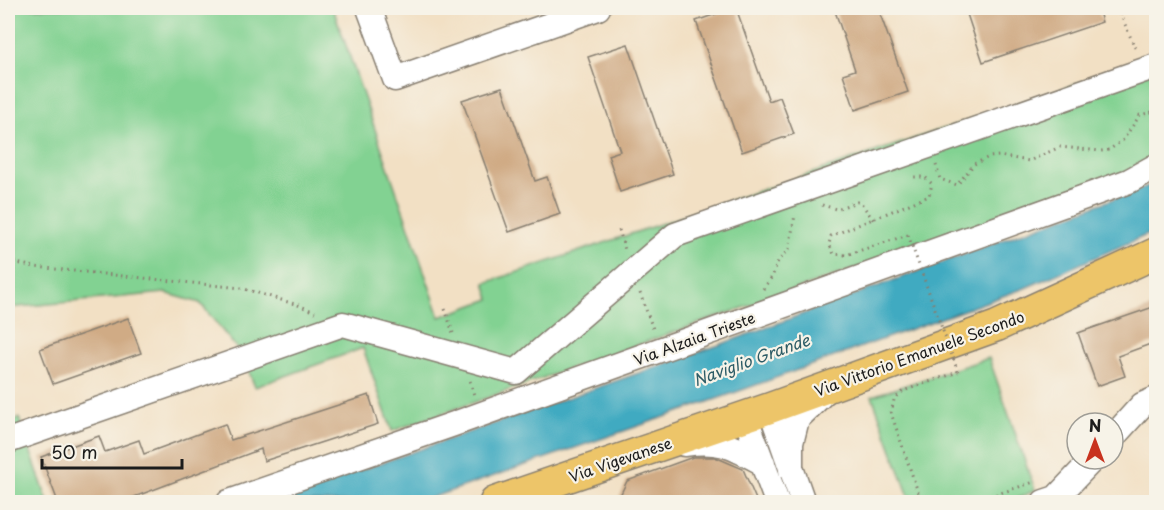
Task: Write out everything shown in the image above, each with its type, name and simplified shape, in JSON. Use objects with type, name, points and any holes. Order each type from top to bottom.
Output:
[{"type":"main road","name":"Via Vittorio Emanuele Secondo","points":[[758,412],[997,326],[1156,253]]},
{"type":"main road","name":"Via Vigevanese","points":[[495,502],[758,412]]},
{"type":"street","points":[[369,8],[395,79],[598,8]]},
{"type":"street","points":[[8,441],[343,324],[516,372],[675,236],[1150,68]]},
{"type":"street","name":"Via Alzaia Trieste","points":[[229,502],[454,424],[1129,181],[1156,166]]},
{"type":"street","points":[[791,470],[791,443],[797,419],[832,385]]},
{"type":"street","points":[[1125,424],[1142,405],[1156,399]]},
{"type":"street","points":[[758,412],[763,463],[777,502]]},
{"type":"street","points":[[758,412],[791,470],[803,502]]},
{"type":"street","points":[[655,448],[711,441],[729,446],[763,463]]},
{"type":"street","points":[[1053,501],[1082,471]]},
{"type":"path","points":[[1118,8],[1150,68]]},
{"type":"path","points":[[930,145],[940,179],[957,185],[974,164],[989,157],[999,156],[1029,161],[1060,147],[1109,150],[1123,140],[1140,115],[1156,111]]},
{"type":"path","points":[[902,178],[925,177],[932,184],[929,196],[831,236],[829,244],[834,254],[846,255],[908,235],[958,372],[903,391],[894,400],[891,413],[920,498],[925,502]]},
{"type":"path","points":[[762,294],[772,277],[776,264],[789,249],[801,190],[836,210],[851,203],[861,203],[875,222]]},
{"type":"path","points":[[8,261],[35,267],[241,288],[298,305],[343,324]]},
{"type":"path","points":[[973,502],[1040,480],[1053,501]]},
{"type":"green space","points":[[8,8],[333,8],[440,317],[490,299],[485,283],[1156,56],[1156,154],[1128,173],[392,431],[363,348],[255,387],[242,355],[200,303],[165,293],[8,308]]},
{"type":"green space","points":[[989,358],[1035,490],[1011,502],[911,502],[872,396]]},
{"type":"green space","points":[[19,418],[48,502],[8,502],[8,422]]},
{"type":"water","name":"Naviglio Grande","points":[[1156,183],[1156,231],[1025,288],[731,394],[419,502],[269,502],[719,345]]},
{"type":"building","points":[[736,8],[769,101],[780,97],[794,134],[742,152],[696,21]]},
{"type":"building","points":[[834,8],[878,8],[908,92],[855,110],[843,74],[855,70]]},
{"type":"building","points":[[965,8],[1098,8],[1102,22],[983,62]]},
{"type":"building","points":[[628,44],[673,174],[620,192],[608,155],[620,151],[588,57]]},
{"type":"building","points":[[502,87],[535,181],[547,177],[560,214],[509,232],[462,100]]},
{"type":"building","points":[[1156,306],[1156,342],[1118,356],[1125,376],[1097,386],[1078,333]]},
{"type":"building","points":[[128,318],[141,353],[53,384],[40,349]]},
{"type":"building","points":[[369,395],[378,424],[264,461],[261,449],[121,502],[58,502],[41,457],[99,436],[105,452],[139,440],[144,454],[225,424],[231,440]]},
{"type":"building","points":[[693,457],[715,457],[743,469],[757,502],[617,502],[627,481]]}]
